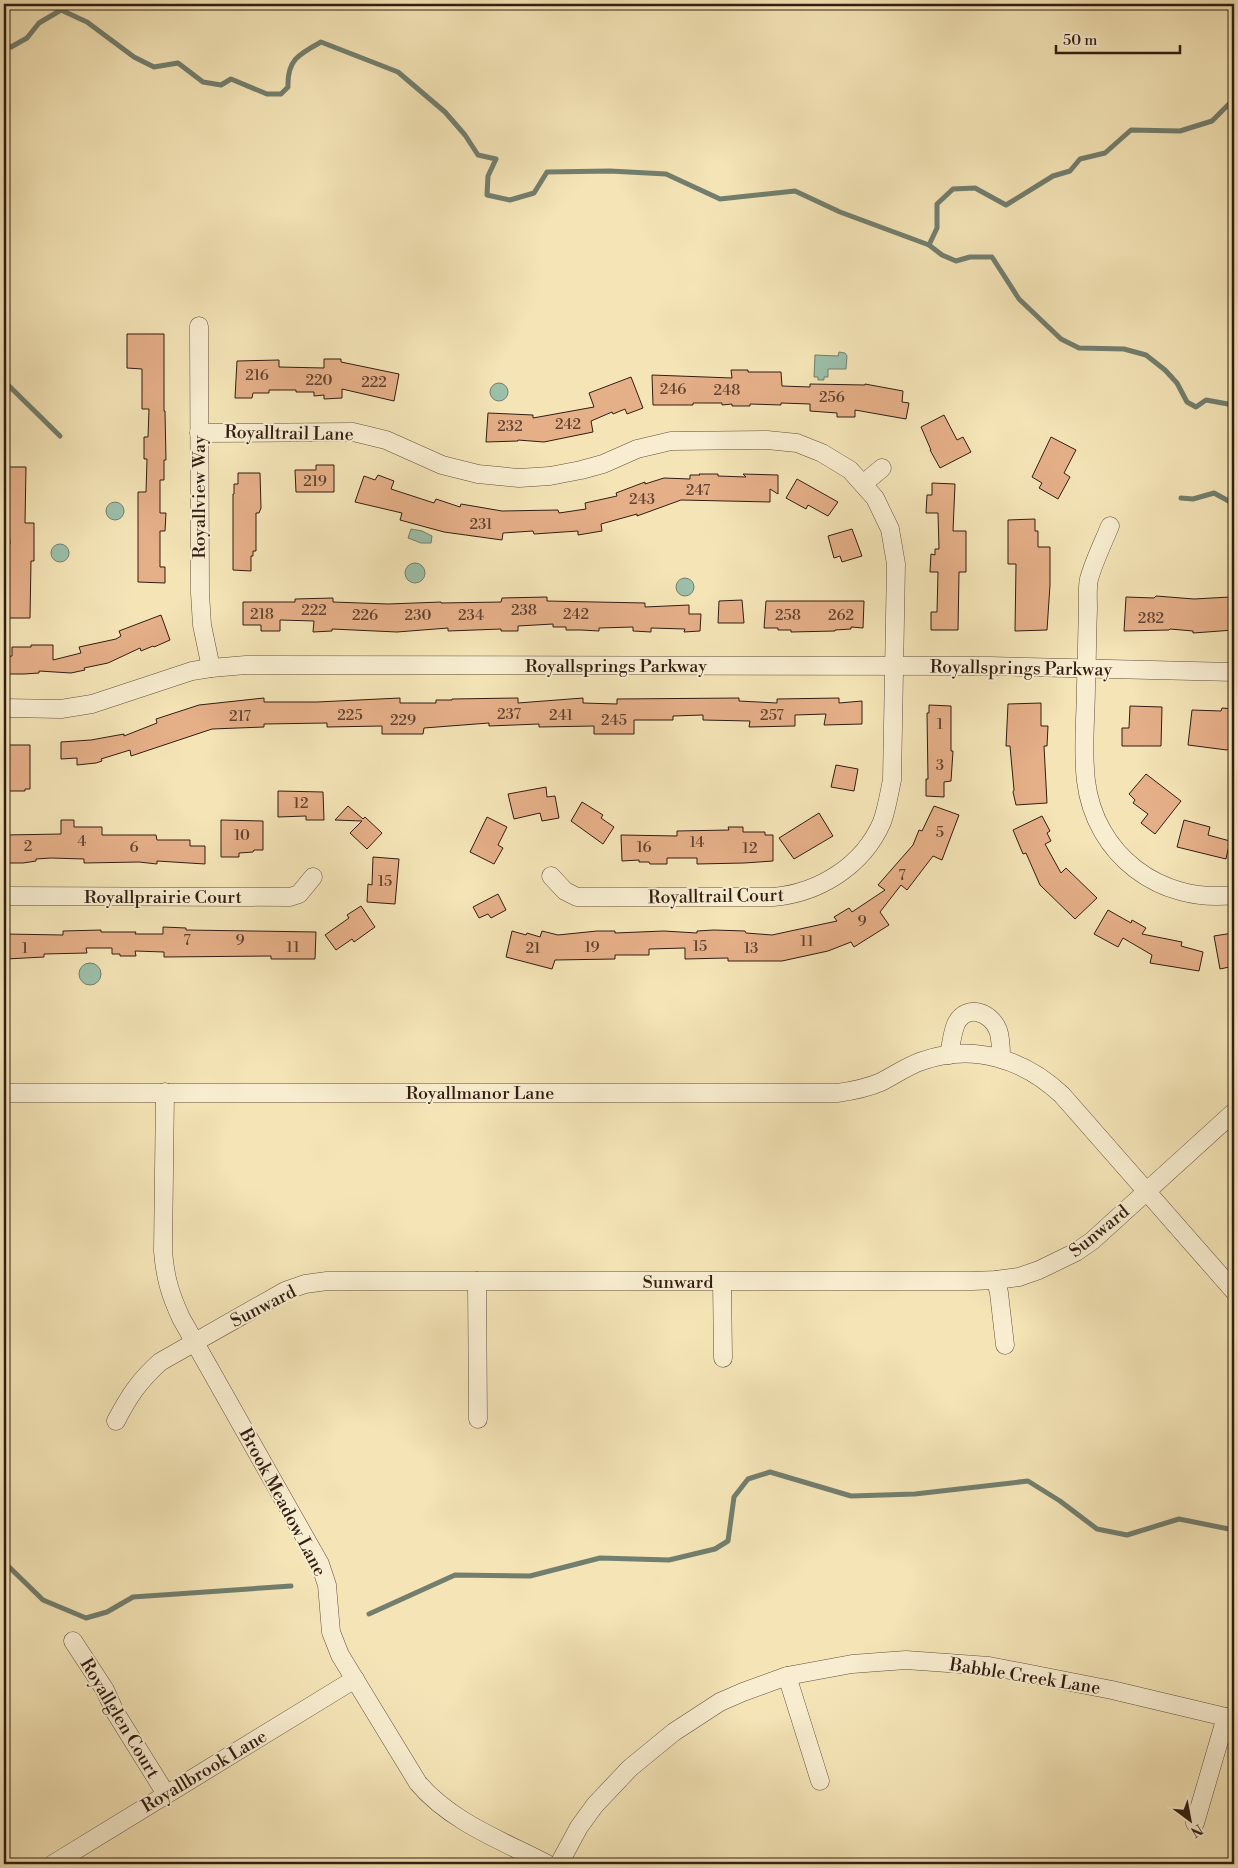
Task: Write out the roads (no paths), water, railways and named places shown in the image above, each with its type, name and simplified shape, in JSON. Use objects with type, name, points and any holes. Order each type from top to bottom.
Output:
[{"type":"street","name":"Royallview Way","points":[[199,326],[200,593],[202,625],[211,668]]},
{"type":"street","name":"Royalltrail Lane","points":[[199,432],[353,432],[386,440],[442,465],[478,474],[519,478],[550,476],[581,470],[609,462],[639,449],[671,441],[783,441],[797,443],[822,452],[850,470],[875,498],[881,508],[893,539],[896,576],[895,666]]},
{"type":"street","points":[[863,484],[882,468]]},
{"type":"street","points":[[1110,526],[1089,580],[1084,746],[1086,780],[1090,801],[1098,822],[1109,841],[1130,864],[1150,879],[1168,888],[1198,895],[1234,894]]},
{"type":"street","name":"Royallsprings Parkway","points":[[4,708],[61,709],[113,699],[171,677],[211,668],[284,665],[989,666],[1234,672]]},
{"type":"street","name":"Royalltrail Court","points":[[551,876],[565,890],[577,897],[773,897],[810,889],[832,878],[862,853],[877,832],[887,808],[892,780],[895,666]]},
{"type":"street","name":"Royallprairie Court","points":[[4,896],[290,897],[299,894],[313,877]]},
{"type":"street","points":[[949,1055],[956,1024],[964,1015],[974,1011],[983,1013],[993,1021],[999,1032],[1001,1058]]},
{"type":"street","name":"Royallmanor Lane","points":[[4,1093],[837,1093],[870,1086],[921,1061],[949,1055],[966,1054],[1001,1058],[1024,1067],[1053,1087],[1234,1290]]},
{"type":"street","name":"Brook Meadow Lane","points":[[165,1092],[163,1252],[165,1275],[171,1296],[181,1318],[320,1564],[327,1586],[332,1632],[340,1654],[418,1783],[430,1797],[443,1808],[460,1818],[547,1864]]},
{"type":"street","name":"Sunward","points":[[116,1421],[130,1394],[160,1362],[285,1292],[305,1284],[327,1282],[477,1281],[996,1280],[1019,1277],[1039,1270],[1076,1252],[1092,1241],[1234,1112]]},
{"type":"street","points":[[996,1280],[1005,1345]]},
{"type":"street","points":[[477,1281],[478,1419]]},
{"type":"street","points":[[722,1282],[723,1358]]},
{"type":"street","name":"Royallglen Court","points":[[73,1641],[105,1690],[115,1712],[166,1794]]},
{"type":"street","name":"Babble Creek Lane","points":[[559,1864],[579,1827],[595,1805],[630,1768],[674,1732],[720,1702],[787,1676],[852,1664],[906,1660],[989,1666],[1112,1690],[1230,1718]]},
{"type":"street","points":[[787,1676],[820,1781]]},
{"type":"street","name":"Royallbrook Lane","points":[[53,1864],[355,1679]]},
{"type":"street","points":[[1195,1823],[1230,1718]]},
{"type":"waterway","points":[[4,44],[11,47],[27,38],[39,23],[61,10],[87,22],[134,57],[154,67],[178,63],[203,82],[221,85],[231,79],[267,94],[281,94],[288,87],[288,78],[292,64],[306,50],[321,42],[398,72],[445,112],[465,135],[478,155],[496,159],[488,176],[487,195],[510,200],[534,193],[547,172],[610,171],[666,174],[720,199],[795,191],[840,212],[929,245],[942,255],[956,261],[970,257],[992,257],[1019,299],[1061,339],[1079,348],[1124,349],[1146,355],[1165,370],[1177,383],[1187,402],[1196,407],[1206,400],[1228,404],[1234,402]]},
{"type":"waterway","points":[[929,245],[937,228],[937,204],[953,189],[975,188],[1006,205],[1053,176],[1070,171],[1080,159],[1105,153],[1131,130],[1180,131],[1212,121],[1234,99]]},
{"type":"waterway","points":[[4,381],[60,436]]},
{"type":"waterway","points":[[1181,498],[1193,499],[1214,493],[1234,504]]},
{"type":"waterway","points":[[369,1614],[455,1575],[530,1576],[600,1558],[669,1560],[715,1549],[728,1541],[734,1497],[748,1479],[770,1472],[851,1496],[915,1494],[1028,1481],[1060,1501],[1097,1529],[1127,1535],[1179,1519],[1234,1530]]},
{"type":"waterway","points":[[4,1562],[43,1600],[86,1618],[107,1612],[133,1597],[291,1586]]}]
